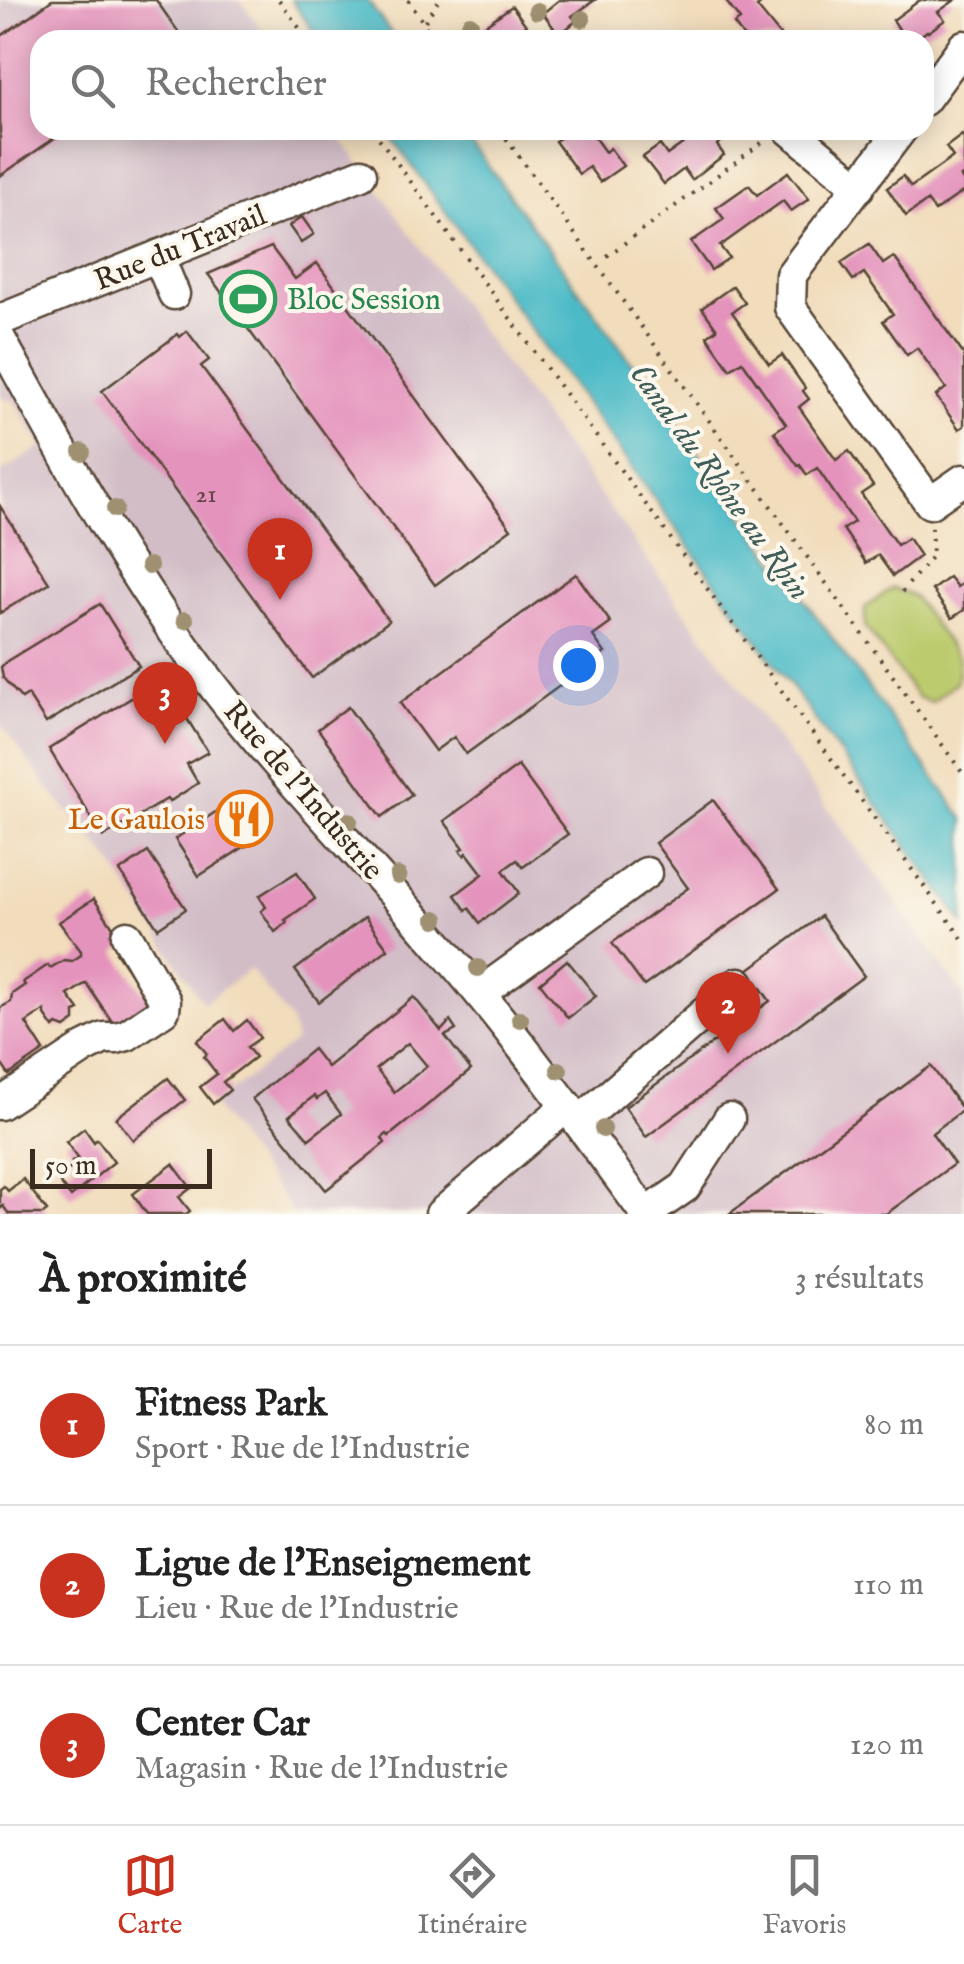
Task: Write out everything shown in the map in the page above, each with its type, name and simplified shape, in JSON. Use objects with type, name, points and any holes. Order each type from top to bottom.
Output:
[{"type":"street","points":[[934,86],[964,46]]},
{"type":"street","points":[[802,140],[859,187]]},
{"type":"street","points":[[894,140],[791,275],[790,307],[930,503],[963,480]]},
{"type":"street","name":"Rue du Travail","points":[[0,320],[360,174]]},
{"type":"street","points":[[158,256],[174,294]]},
{"type":"street","name":"Rue de l'Industrie","points":[[0,339],[73,469],[195,662],[264,747],[480,993],[646,1214]]},
{"type":"street","points":[[480,993],[646,873]]},
{"type":"street","points":[[0,1104],[84,1048],[104,1038],[126,1035],[164,1010],[165,1001],[126,936]]},
{"type":"street","points":[[441,1214],[739,983]]},
{"type":"street","points":[[646,1214],[686,1187],[729,1120]]},
{"type":"path","points":[[279,0],[301,30]]},
{"type":"path","points":[[408,0],[429,30]]},
{"type":"path","points":[[424,22],[440,0]]},
{"type":"path","points":[[381,140],[964,941]]},
{"type":"path","points":[[507,140],[964,774]]},
{"type":"path","points":[[607,256],[765,140]]},
{"type":"path","points":[[902,592],[932,555],[930,503]]},
{"type":"shaded area","points":[[0,0],[240,0],[262,30],[30,30],[30,140],[342,140],[964,996],[964,1214],[294,1214],[213,1105],[296,1041],[290,1020],[250,969],[203,1003],[109,858],[52,793],[0,723],[0,473],[42,447],[14,401],[0,397]]},
{"type":"green space","points":[[892,588],[913,596],[959,659],[957,681],[932,702],[917,697],[865,626],[865,608]]},
{"type":"water","points":[[291,0],[367,0],[389,30],[313,30]]},
{"type":"water","points":[[393,140],[469,140],[964,819],[964,924]]},
{"type":"building","points":[[52,0],[156,0],[177,30],[30,30],[30,140],[52,140],[0,176],[0,37]]},
{"type":"building","points":[[559,0],[595,0],[572,16],[576,21],[565,30],[555,30],[543,13]]},
{"type":"building","points":[[725,0],[765,0],[757,7],[776,30],[738,30],[734,24],[740,20]]},
{"type":"building","points":[[920,0],[955,0],[938,12],[945,20],[931,30],[898,30],[893,20]]},
{"type":"building","points":[[512,6],[528,28],[525,30],[478,30]]},
{"type":"building","points":[[962,135],[964,191],[935,211],[927,201],[906,216],[887,188],[903,176],[911,187],[953,157],[946,147]]},
{"type":"building","points":[[596,140],[605,152],[610,148],[623,166],[600,182],[589,167],[579,174],[555,141]]},
{"type":"building","points":[[688,140],[723,140],[717,145],[724,155],[692,180],[684,169],[664,184],[643,157],[660,145],[667,155]]},
{"type":"building","points":[[788,172],[809,199],[791,211],[783,201],[720,246],[729,258],[711,270],[691,242],[724,219],[716,208],[749,185],[757,195]]},
{"type":"building","points":[[302,217],[314,234],[301,243],[289,226]]},
{"type":"building","points":[[869,244],[883,264],[894,257],[964,355],[964,426],[959,429],[936,396],[946,388],[917,348],[907,355],[883,321],[893,314],[864,273],[853,280],[841,263]]},
{"type":"building","points":[[271,247],[295,279],[317,263],[511,529],[435,585],[208,274]]},
{"type":"building","points":[[733,286],[745,303],[732,312],[769,364],[782,355],[809,399],[799,407],[836,460],[849,451],[873,486],[861,494],[897,545],[908,538],[920,556],[893,576],[878,555],[866,563],[843,529],[854,522],[817,468],[807,475],[798,466],[774,432],[786,424],[742,361],[730,369],[707,336],[717,329],[702,308]]},
{"type":"building","points":[[187,331],[209,360],[201,366],[389,621],[312,678],[102,391]]},
{"type":"building","points":[[0,506],[49,583],[0,613]]},
{"type":"building","points":[[576,574],[611,623],[593,636],[605,653],[466,754],[454,737],[435,751],[400,703]]},
{"type":"building","points":[[949,577],[957,587],[964,582],[964,610],[952,618],[932,590]]},
{"type":"building","points":[[100,604],[139,666],[46,723],[28,695],[22,699],[3,678],[1,667]]},
{"type":"building","points":[[162,679],[208,752],[187,764],[198,783],[103,837],[49,749]]},
{"type":"building","points":[[348,707],[412,795],[382,817],[318,729]]},
{"type":"building","points":[[518,766],[568,834],[523,867],[517,860],[503,870],[519,893],[480,923],[455,895],[483,874],[460,850],[464,848],[444,821]]},
{"type":"building","points":[[713,800],[779,889],[644,986],[612,943],[688,888],[655,843]]},
{"type":"building","points":[[232,801],[256,839],[199,876],[175,839]]},
{"type":"building","points":[[148,852],[186,909],[158,928],[120,871]]},
{"type":"building","points":[[297,872],[315,899],[275,932],[261,911],[266,907],[259,896]]},
{"type":"building","points":[[94,899],[125,945],[116,952],[152,1005],[117,1029],[86,983],[68,995],[79,1010],[75,1012],[75,1021],[65,1028],[54,1028],[45,1010],[26,1023],[44,1051],[9,1075],[0,1062],[0,1008],[11,1002],[12,994],[25,985],[23,982],[48,965],[50,968],[81,955],[59,922]]},
{"type":"building","points":[[821,916],[864,976],[646,1137],[625,1107],[770,1001],[748,970]]},
{"type":"building","points":[[365,917],[388,949],[319,1002],[295,970]]},
{"type":"building","points":[[567,960],[596,996],[568,1018],[540,983]]},
{"type":"building","points":[[414,997],[441,1031],[450,1021],[456,1030],[445,1036],[471,1070],[382,1138],[385,1143],[326,1190],[252,1099],[313,1049],[327,1067]],"holes":[[[408,1043],[427,1066],[394,1092],[376,1069]],[[325,1093],[341,1114],[309,1139],[289,1116],[314,1096],[317,1099]]]},
{"type":"building","points":[[225,1019],[234,1031],[247,1020],[260,1038],[247,1047],[255,1057],[223,1082],[230,1090],[213,1104],[200,1087],[217,1074],[197,1041]]},
{"type":"building","points":[[931,1066],[963,1110],[932,1133],[954,1164],[886,1214],[729,1214]]},
{"type":"building","points":[[168,1078],[185,1100],[133,1140],[116,1118]]},
{"type":"building","points":[[84,1128],[114,1162],[71,1197],[57,1179],[78,1158],[66,1142]]},
{"type":"building","points":[[173,1164],[191,1188],[179,1197],[190,1211],[147,1214],[133,1194]]},
{"type":"building","points":[[23,1179],[47,1211],[43,1214],[9,1214],[3,1206],[0,1209],[0,1189],[4,1186],[8,1191]]},
{"type":"place","name":"Bloc Session","points":[[248,299]]},
{"type":"place","name":"Fitness Park","points":[[280,600]]},
{"type":"place","name":"Center Car","points":[[165,744]]},
{"type":"place","name":"Le Gaulois","points":[[244,819]]},
{"type":"place","name":"Ligue de l'Enseignement","points":[[728,1054]]},
{"type":"water label","name":"Canal du Rhône au Rhin","points":[[721,481]]}]
